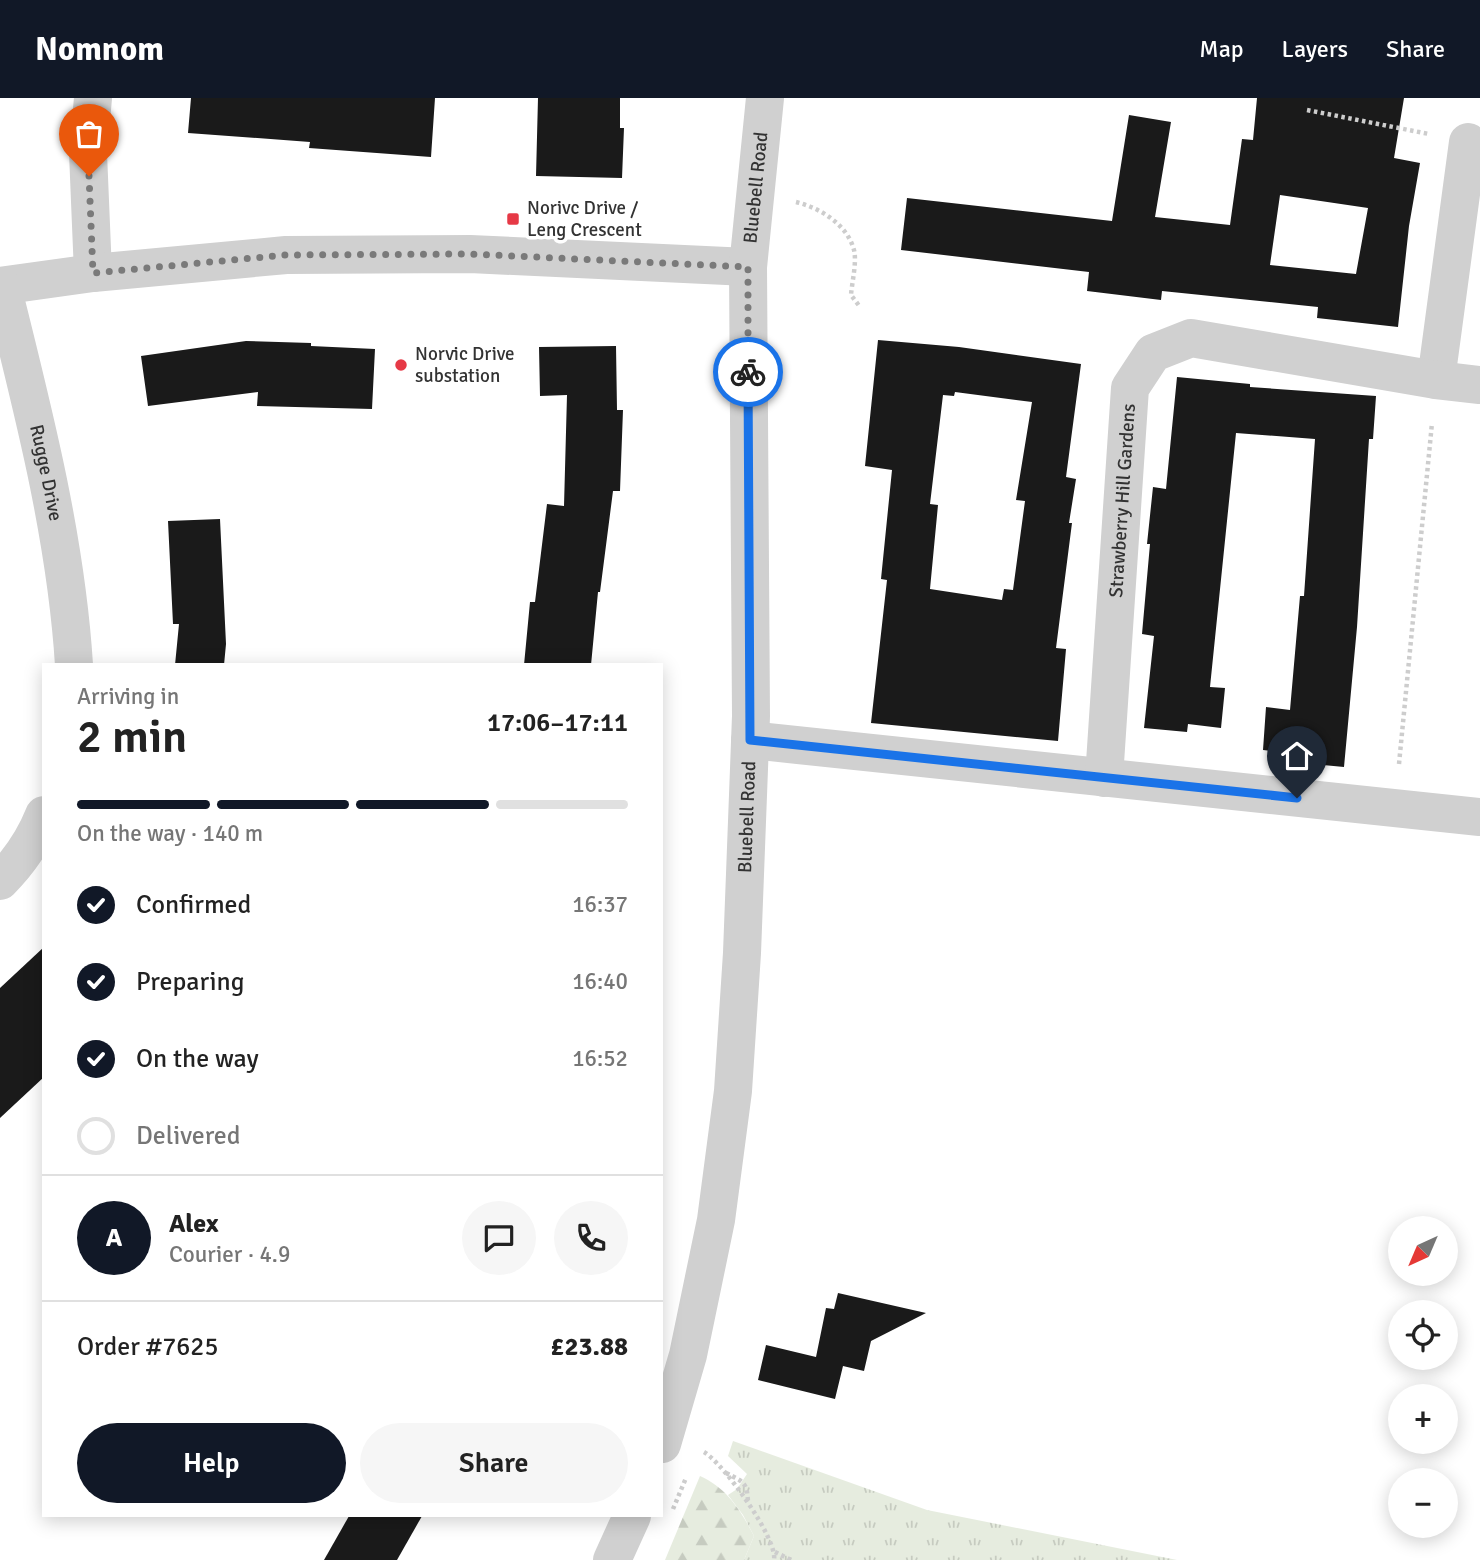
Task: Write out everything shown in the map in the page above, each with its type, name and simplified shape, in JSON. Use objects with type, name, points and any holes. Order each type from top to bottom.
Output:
[{"type":"street","points":[[93,98],[88,153],[93,273]]},
{"type":"street","name":"Bluebell Road","points":[[663,1441],[688,1355],[716,1220],[731,1104],[743,953],[750,740],[748,267],[765,98]]},
{"type":"street","points":[[1436,380],[1468,142]]},
{"type":"street","points":[[1,286],[93,273],[286,255],[470,254],[748,267]]},
{"type":"street","name":"Rugge Drive","points":[[1,286],[41,444],[71,616],[74,663]]},
{"type":"street","name":"Strawberry Hill Gardens","points":[[1104,778],[1130,388],[1153,353],[1191,338],[1436,380],[1480,385]]},
{"type":"street","points":[[750,740],[1480,817]]},
{"type":"street","points":[[0,881],[13,869],[37,833],[42,820]]},
{"type":"street","points":[[612,1560],[632,1517]]},
{"type":"path","points":[[1307,110],[1468,142]]},
{"type":"path","points":[[785,199],[815,207],[841,227],[855,251],[851,295],[860,307]]},
{"type":"path","points":[[1399,764],[1436,380]]},
{"type":"path","points":[[748,1504],[747,1487],[742,1481],[722,1472],[762,1523],[775,1552],[774,1560]]},
{"type":"path","points":[[775,1552],[791,1560]]},
{"type":"green space","points":[[733,1441],[927,1510],[1177,1560],[744,1560],[754,1536],[728,1495],[737,1489],[747,1474],[728,1456]]},
{"type":"green space","points":[[700,1476],[726,1494],[754,1536],[744,1560],[665,1560]]},
{"type":"building","points":[[191,98],[435,98],[431,157],[309,148],[310,142],[188,133]]},
{"type":"building","points":[[538,98],[620,98],[620,128],[624,128],[622,178],[536,176]]},
{"type":"building","points":[[1257,98],[1404,98],[1394,158],[1420,163],[1409,226],[1398,327],[1317,318],[1318,307],[1162,291],[1161,300],[1087,291],[1089,272],[901,250],[907,198],[1112,221],[1129,115],[1171,122],[1155,217],[1230,225],[1242,139],[1253,140]],"holes":[[[1280,195],[1368,208],[1356,274],[1270,265]]]},
{"type":"building","points":[[878,340],[959,347],[1081,364],[1066,477],[1076,479],[1056,648],[1066,649],[1058,741],[871,723],[887,580],[881,579],[892,470],[865,466]],"holes":[[[955,392],[1032,402],[1016,500],[1025,501],[1013,590],[1004,589],[1002,600],[930,589],[938,505],[930,504],[943,395],[954,396]]]},
{"type":"building","points":[[246,341],[375,349],[372,409],[257,406],[258,392],[148,406],[141,356]]},
{"type":"building","points":[[616,346],[617,410],[623,410],[620,491],[613,491],[598,592],[591,663],[524,663],[530,602],[535,602],[547,504],[564,506],[567,395],[540,396],[539,347]]},
{"type":"building","points":[[1177,377],[1250,384],[1250,387],[1376,396],[1373,439],[1369,439],[1357,627],[1344,767],[1302,763],[1303,754],[1263,750],[1266,707],[1290,710],[1300,596],[1304,596],[1315,439],[1236,433],[1210,687],[1225,688],[1221,728],[1188,724],[1187,732],[1144,728],[1154,636],[1142,634],[1150,544],[1147,544],[1153,487],[1166,489]]},
{"type":"building","points":[[220,519],[226,644],[224,663],[175,663],[179,624],[173,624],[168,521]]},
{"type":"building","points":[[42,949],[42,1079],[0,1118],[0,988]]},
{"type":"building","points":[[838,1293],[926,1313],[871,1341],[864,1371],[843,1366],[835,1399],[758,1380],[766,1345],[816,1357],[826,1308],[834,1309]]},
{"type":"building","points":[[348,1517],[421,1517],[397,1560],[324,1560]]},
{"type":"way so far","points":[[89,176],[93,273],[286,255],[470,254],[748,267],[748,372]]},
{"type":"place","name":"Norivc Drive / Leng Crescent","points":[[513,219]]},
{"type":"place","name":"Norvic Drive substation","points":[[401,365]]},
{"type":"route","points":[[748,372],[750,740],[1297,798]]}]
